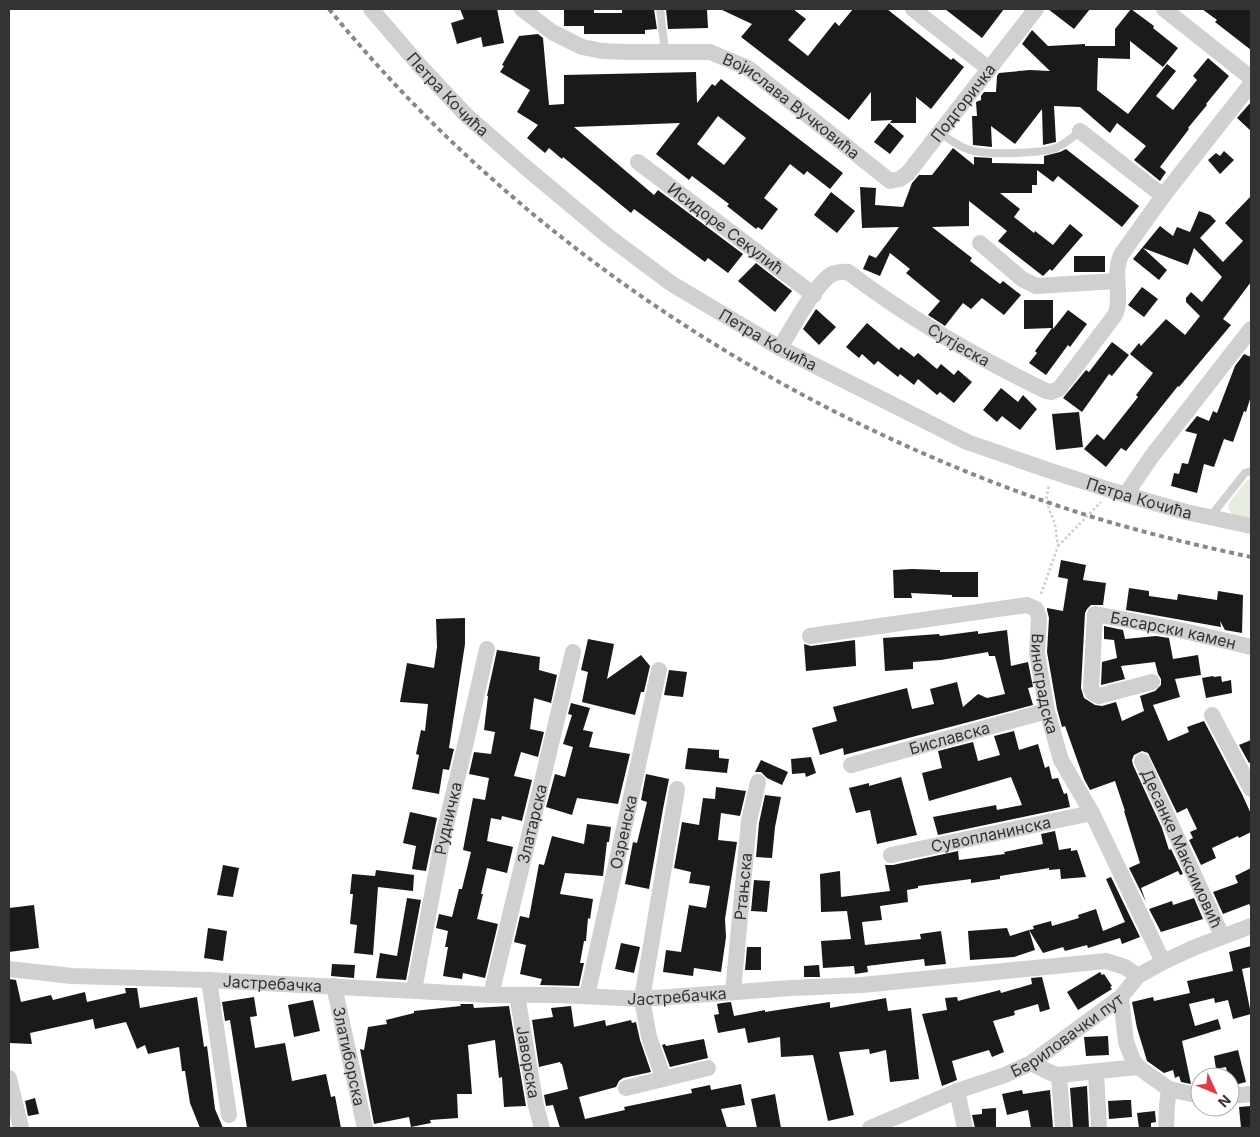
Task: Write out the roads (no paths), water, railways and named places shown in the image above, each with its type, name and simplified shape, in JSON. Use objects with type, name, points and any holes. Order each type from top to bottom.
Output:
[{"type":"street","name":"Петра Кочића","points":[[371,9],[420,66],[468,116],[602,231],[672,284],[780,348],[967,442],[1051,471],[1186,512],[1251,526]]},
{"type":"street","name":"Војислава Вучковића","points":[[522,9],[552,32],[582,47],[602,51],[710,52],[748,68],[884,177]]},
{"type":"street","points":[[914,9],[989,69]]},
{"type":"street","name":"Подгоричка","points":[[884,177],[890,181],[895,181],[903,177],[940,133],[1036,9]]},
{"type":"street","points":[[1164,9],[1251,78]]},
{"type":"street","name":"Сутјеска","points":[[780,348],[814,294],[826,279],[833,274],[848,272],[894,307],[976,356],[1046,392],[1059,389],[1115,315],[1118,306],[1117,266],[1120,255],[1163,196],[1251,84]]},
{"type":"street","points":[[1080,131],[1163,196]]},
{"type":"street","name":"Исидоре Секулић","points":[[638,162],[814,294]]},
{"type":"street","points":[[980,243],[1022,279],[1036,286],[1117,281]]},
{"type":"street","points":[[1120,492],[1152,456],[1251,329]]},
{"type":"street","name":"Виноградска","points":[[810,636],[1027,605],[1036,609],[1039,617],[1037,652],[1047,711],[1061,760],[1092,813],[1163,962]]},
{"type":"street","name":"Басарски камен","points":[[1152,682],[1099,696],[1093,694],[1091,688],[1095,614],[1180,630],[1251,647]]},
{"type":"street","name":"Рудничка","points":[[414,990],[442,837],[487,649]]},
{"type":"street","name":"Златарска","points":[[491,995],[573,652]]},
{"type":"street","name":"Озренска","points":[[587,996],[659,670]]},
{"type":"street","name":"Биславска","points":[[851,765],[1047,711]]},
{"type":"street","points":[[1212,715],[1251,789]]},
{"type":"street","name":"Десанке Максимовић","points":[[1142,761],[1222,936]]},
{"type":"street","name":"Ртањска","points":[[733,992],[749,820],[758,782]]},
{"type":"street","points":[[664,1079],[649,1036],[642,999],[677,789]]},
{"type":"street","name":"Сувопланинска","points":[[891,855],[1092,813]]},
{"type":"street","name":"Бериловачки пут","points":[[870,1128],[904,1122],[957,1091],[1005,1075],[1031,1063],[1121,997],[1138,976],[1163,962],[1222,936],[1251,926]]},
{"type":"street","name":"Јастребачка","points":[[9,969],[72,976],[209,980],[491,995],[587,996],[642,999],[862,985],[1106,961],[1125,967],[1138,976]]},
{"type":"street","name":"Јастребачка","points":[[209,980],[229,1115]]},
{"type":"street","name":"Златиборска","points":[[334,986],[365,1128]]},
{"type":"street","name":"Јаворска","points":[[517,995],[536,1106],[542,1128]]},
{"type":"street","points":[[1121,997],[1126,1042],[1133,1060],[1138,1067],[1169,1089],[1190,1094]]},
{"type":"street","points":[[1031,1063],[1059,1074],[1138,1067]]},
{"type":"street","points":[[626,1088],[708,1068]]},
{"type":"street","points":[[1096,1072],[1099,1128]]},
{"type":"street","points":[[1059,1074],[1064,1128]]},
{"type":"street","points":[[9,1078],[21,1128]]},
{"type":"street","points":[[1166,1128],[1166,1105],[1169,1089]]},
{"type":"street","points":[[957,1091],[965,1128]]},
{"type":"lane","points":[[660,9],[665,52]]},
{"type":"lane","points":[[940,133],[968,150],[978,152],[1042,152],[1058,148],[1080,131]]},
{"type":"lane","points":[[1210,517],[1245,473],[1251,471]]},
{"type":"railway","points":[[329,9],[402,92],[480,168],[564,239],[653,304],[746,363],[842,415],[942,461],[1044,501],[1095,518],[1251,557]]}]
